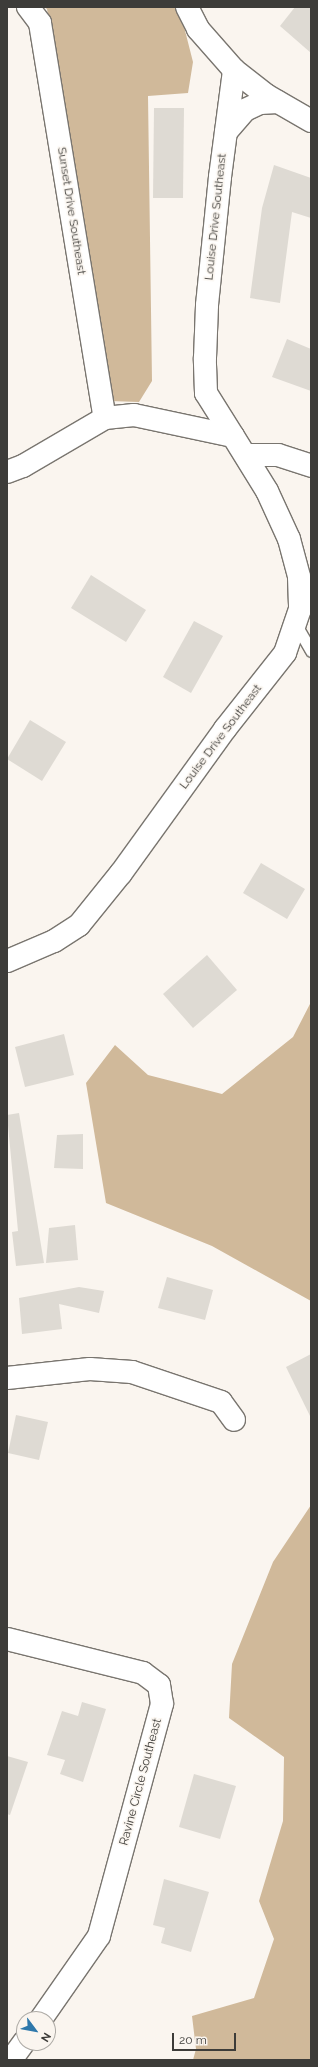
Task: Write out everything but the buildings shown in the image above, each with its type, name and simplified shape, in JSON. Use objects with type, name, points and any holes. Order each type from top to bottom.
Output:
[{"type":"street","name":"Sunset Drive Southeast","points":[[28,7],[40,23],[106,418]]},
{"type":"street","points":[[187,7],[198,28],[234,70],[278,102],[311,121]]},
{"type":"street","name":"Louise Drive Southeast","points":[[7,961],[54,941],[79,925],[121,873],[225,729],[285,653],[300,610],[299,577],[290,539],[267,491],[206,393],[207,305],[234,70]]},
{"type":"street","points":[[226,132],[245,110],[260,103],[278,102]]},
{"type":"street","points":[[7,472],[23,466],[106,418],[134,416],[233,436]]},
{"type":"street","points":[[246,455],[278,455],[311,466]]},
{"type":"street","points":[[7,1378],[90,1369],[132,1372],[221,1402],[234,1420]]},
{"type":"street","name":"Ravine Circle Southeast","points":[[7,1639],[143,1673],[160,1685],[162,1704],[99,1936],[47,2011]]},
{"type":"street","points":[[10,2060],[17,2051]]},
{"type":"lane","points":[[295,623],[311,651]]},
{"type":"shaded area","points":[[44,7],[179,7],[193,62],[188,93],[148,96],[152,381],[139,402],[110,401],[47,9]]},
{"type":"shaded area","points":[[311,1002],[311,1301],[212,1246],[106,1203],[86,1083],[115,1045],[148,1075],[222,1094],[293,1037]]},
{"type":"shaded area","points":[[311,1505],[311,2060],[193,2060],[196,2049],[192,2016],[254,1998],[274,1939],[259,1901],[283,1821],[284,1757],[229,1718],[232,1664],[273,1562]]}]
